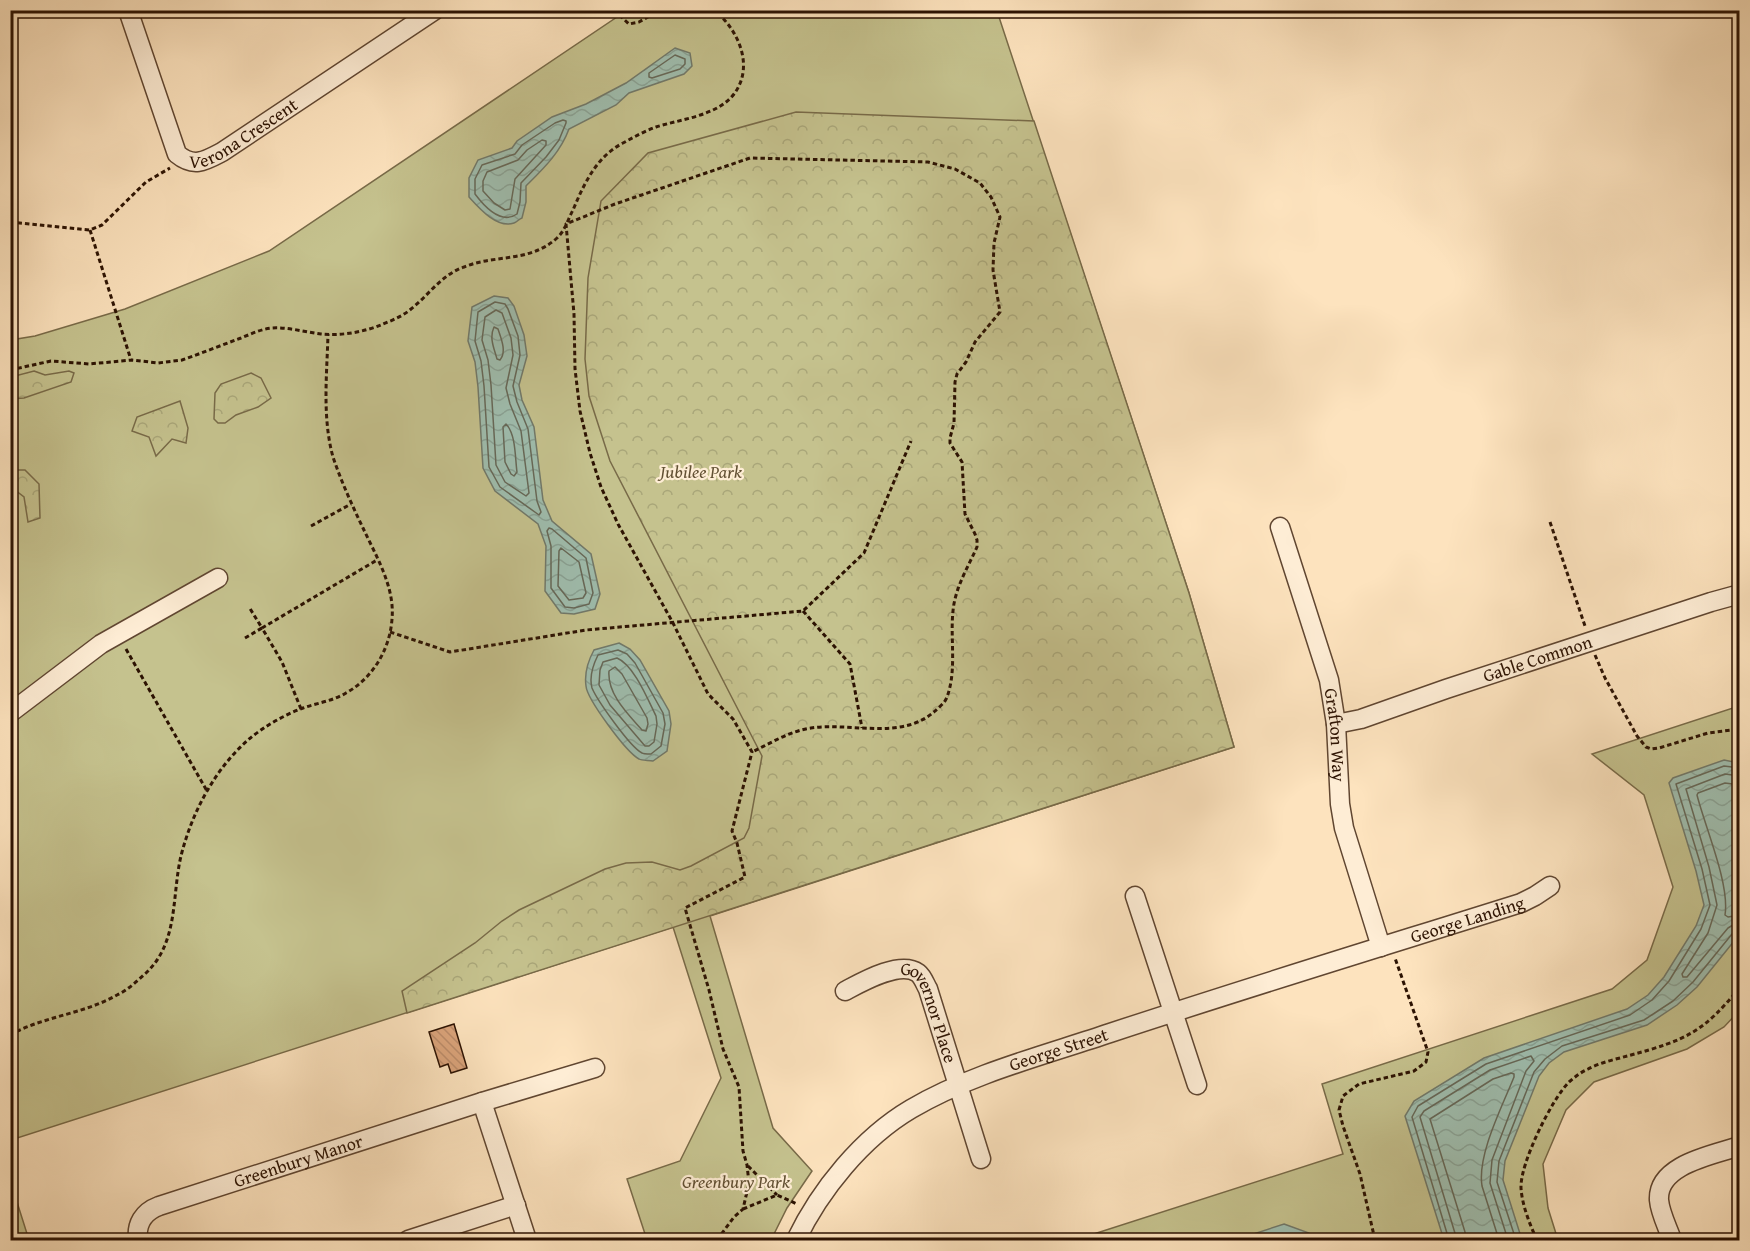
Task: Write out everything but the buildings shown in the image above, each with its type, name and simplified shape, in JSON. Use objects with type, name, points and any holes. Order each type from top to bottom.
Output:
[{"type":"street","name":"Verona Crescent","points":[[128,10],[173,145],[177,154],[185,161],[196,163],[222,152],[435,10]]},
{"type":"street","name":"Grafton Way","points":[[1280,527],[1326,666],[1333,696],[1340,804],[1344,828],[1388,951]]},
{"type":"street","points":[[10,713],[101,644],[218,578]]},
{"type":"street","name":"Gable Common","points":[[1336,724],[1361,719],[1446,689],[1740,594]]},
{"type":"street","name":"George Landing","points":[[1388,951],[1521,903],[1535,897],[1550,886]]},
{"type":"street","points":[[1135,896],[1197,1085]]},
{"type":"street","name":"George Street","points":[[796,1240],[811,1210],[867,1142],[910,1109],[958,1085],[1174,1012],[1388,951]]},
{"type":"street","name":"Governor Place","points":[[845,991],[893,970],[917,972],[928,989],[958,1085]]},
{"type":"street","name":"Greenbury Manor","points":[[138,1240],[137,1227],[151,1209],[595,1068]]},
{"type":"street","points":[[958,1085],[981,1159]]},
{"type":"street","points":[[482,1102],[527,1240]]},
{"type":"street","points":[[1672,1240],[1659,1201],[1660,1188],[1668,1176],[1679,1167],[1740,1146]]},
{"type":"street","points":[[408,1240],[516,1205]]},
{"type":"path","points":[[616,12],[629,24],[639,22],[660,10]]},
{"type":"path","points":[[10,370],[51,361],[89,364],[132,360],[158,363],[182,360],[269,328],[328,334],[371,329],[411,310],[444,277],[464,266],[521,256],[549,245],[560,235],[588,177],[606,155],[621,144],[653,129],[711,110],[734,94],[740,83],[743,69],[741,46],[730,26],[714,10]]},
{"type":"path","points":[[566,224],[615,204],[750,158],[928,162],[955,170],[980,183],[991,197],[1000,217],[994,243],[993,270],[1000,312],[975,342],[955,382],[954,423],[950,443],[962,462],[965,514],[977,540],[955,597],[951,677],[946,700],[929,716],[910,726],[862,728],[826,726],[801,730],[752,752]]},
{"type":"path","points":[[10,222],[90,230],[102,225],[146,182],[185,161]]},
{"type":"path","points":[[566,224],[579,411],[601,487],[618,524],[673,623],[708,694],[733,719],[752,752],[732,831],[745,877],[685,908],[709,990],[723,1049],[739,1087],[742,1151],[747,1165],[749,1183],[743,1209]]},
{"type":"path","points":[[90,230],[132,360]]},
{"type":"path","points":[[10,1035],[118,995],[148,970],[167,939],[174,911],[181,854],[194,814],[207,790],[233,755],[249,739],[272,723],[301,709],[345,694],[358,686],[374,669],[382,656],[393,617],[391,597],[333,456],[328,433],[327,410],[328,334]]},
{"type":"path","points":[[390,632],[450,652],[586,630],[803,611],[864,553],[911,441]]},
{"type":"path","points":[[311,526],[351,504]]},
{"type":"path","points":[[1550,522],[1587,629]]},
{"type":"path","points":[[245,638],[377,560]]},
{"type":"path","points":[[249,607],[282,662],[301,709]]},
{"type":"path","points":[[803,611],[850,664],[862,728]]},
{"type":"path","points":[[117,634],[207,790]]},
{"type":"path","points":[[1595,654],[1636,736],[1646,747],[1659,748],[1708,732],[1740,729]]},
{"type":"path","points":[[1376,1240],[1360,1174],[1339,1110],[1343,1096],[1359,1084],[1414,1071],[1426,1062],[1428,1052],[1388,951]]},
{"type":"path","points":[[1537,1240],[1521,1189],[1522,1174],[1526,1160],[1555,1101],[1568,1083],[1590,1067],[1670,1044],[1698,1031],[1721,1010],[1740,987]]},
{"type":"path","points":[[747,1165],[777,1195],[811,1210]]},
{"type":"path","points":[[717,1240],[743,1209],[777,1195]]},
{"type":"green space","name":"Jubilee Park","points":[[626,11],[997,11],[1189,593],[1234,747],[710,916],[773,1128],[812,1171],[787,1208],[771,1240],[647,1240],[627,1179],[680,1161],[721,1078],[673,927],[11,1140],[11,340],[35,336],[125,309],[269,251]]},
{"type":"green space","points":[[796,112],[1034,121],[1189,593],[1234,747],[407,1013],[402,991],[475,943],[519,910],[605,869],[626,863],[652,862],[680,870],[744,838],[749,828],[762,756],[610,461],[589,396],[585,359],[588,278],[601,201],[648,153]]},
{"type":"green space","points":[[34,371],[45,375],[69,371],[74,373],[71,382],[24,398],[11,399],[11,377]]},
{"type":"green space","points":[[251,373],[261,378],[271,398],[225,423],[218,423],[214,419],[215,393],[221,384]]},
{"type":"green space","points":[[180,401],[188,428],[186,443],[172,439],[156,456],[149,437],[132,431],[137,417]]},
{"type":"green space","points":[[11,470],[25,470],[39,484],[40,518],[28,522],[24,497],[11,487]]},
{"type":"green space","points":[[1739,706],[1739,1011],[1724,1027],[1687,1049],[1594,1082],[1566,1110],[1543,1164],[1548,1208],[1558,1240],[1075,1240],[1343,1154],[1322,1084],[1612,989],[1647,960],[1673,887],[1644,795],[1592,754]]},
{"type":"green space","points":[[11,1183],[29,1240],[11,1240]]},
{"type":"water","points":[[675,48],[690,53],[692,66],[684,74],[629,93],[616,105],[569,129],[556,153],[526,186],[526,202],[522,218],[514,223],[501,223],[489,216],[469,197],[469,178],[478,160],[512,148],[517,141],[552,117],[586,104],[626,83]]},
{"type":"water","points":[[494,296],[508,298],[514,306],[524,335],[527,356],[519,385],[522,400],[534,427],[543,500],[552,521],[591,554],[600,594],[595,609],[574,614],[561,613],[545,591],[546,546],[538,524],[495,491],[483,468],[478,387],[475,362],[468,341],[472,307]]},
{"type":"water","points":[[619,643],[630,649],[640,660],[669,711],[671,724],[667,751],[653,761],[639,759],[625,746],[588,693],[587,667],[594,650]]},
{"type":"water","points":[[1724,760],[1739,763],[1739,935],[1697,987],[1677,1005],[1647,1025],[1564,1052],[1549,1063],[1539,1076],[1505,1161],[1503,1180],[1522,1240],[1444,1240],[1405,1116],[1414,1101],[1484,1058],[1627,1009],[1648,995],[1664,977],[1696,926],[1704,905],[1669,783],[1673,778]]},
{"type":"water","points":[[1284,1224],[1309,1233],[1312,1240],[1235,1240]]},
{"type":"park label","name":"Greenbury Park","points":[[736,1182]]}]
